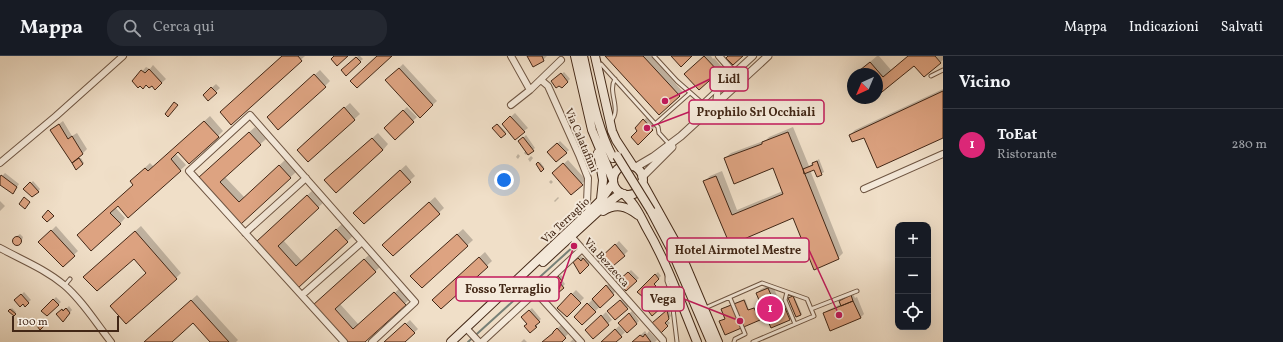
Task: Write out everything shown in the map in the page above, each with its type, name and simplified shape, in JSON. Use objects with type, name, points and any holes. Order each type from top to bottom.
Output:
[{"type":"main road","points":[[575,56],[588,118],[616,189],[646,214]]},
{"type":"main road","points":[[583,56],[598,125],[604,141],[646,214],[697,342]]},
{"type":"main road","points":[[588,56],[600,114],[610,143],[711,342]]},
{"type":"main road","points":[[595,56],[610,122],[616,140],[634,166],[640,171],[642,180],[677,245],[718,342]]},
{"type":"main road","points":[[596,140],[603,180],[601,200]]},
{"type":"main road","points":[[613,182],[615,173],[619,168],[626,165],[634,166]]},
{"type":"main road","points":[[622,194],[628,195],[636,192],[641,186],[642,180]]},
{"type":"main road","name":"Via Terraglio","points":[[572,234],[589,212],[601,200],[613,182]]},
{"type":"main road","name":"Via Terraglio","points":[[451,342],[469,330],[524,279],[529,270],[542,264],[572,234],[605,205],[622,194]]},
{"type":"main road","points":[[572,234],[583,229],[604,210],[616,206],[646,214]]},
{"type":"main road","points":[[687,294],[705,342]]},
{"type":"street","points":[[0,163],[56,116],[123,56]]},
{"type":"street","points":[[511,56],[530,90]]},
{"type":"street","points":[[719,56],[734,73]]},
{"type":"street","points":[[716,103],[718,88],[753,56]]},
{"type":"street","points":[[642,180],[681,136],[768,56]]},
{"type":"street","points":[[511,105],[530,90],[561,60]]},
{"type":"street","name":"Via Calatafimi","points":[[541,80],[548,86],[579,154],[588,178],[587,202],[589,212]]},
{"type":"street","points":[[344,342],[189,171],[250,115],[415,302],[372,342]]},
{"type":"street","points":[[634,166],[653,158],[681,136]]},
{"type":"street","points":[[864,189],[943,154]]},
{"type":"street","points":[[245,233],[306,178]]},
{"type":"street","name":"Via Bezzecca","points":[[572,234],[582,249],[663,342]]},
{"type":"street","points":[[302,295],[362,242]]},
{"type":"street","points":[[0,248],[49,274],[65,285],[111,342]]},
{"type":"street","points":[[469,330],[479,341],[534,290],[582,249]]},
{"type":"street","points":[[524,279],[581,342]]},
{"type":"lane","points":[[654,56],[677,81],[702,103]]},
{"type":"lane","points":[[601,64],[656,124],[659,133],[669,144]]},
{"type":"lane","points":[[931,76],[943,70]]},
{"type":"lane","points":[[602,73],[610,74]]},
{"type":"lane","points":[[610,122],[613,120],[615,115],[612,83],[615,79]]},
{"type":"lane","points":[[699,119],[702,103],[718,88]]},
{"type":"lane","points":[[656,124],[690,93]]},
{"type":"lane","points":[[668,271],[667,281],[671,292],[678,342]]},
{"type":"lane","points":[[65,285],[70,279]]},
{"type":"lane","points":[[704,309],[762,283],[807,299],[814,316],[753,342]]},
{"type":"lane","points":[[811,309],[857,291]]},
{"type":"lane","points":[[787,292],[785,300],[795,324]]},
{"type":"lane","points":[[730,298],[745,334],[735,339],[734,342]]},
{"type":"building","points":[[282,56],[298,56],[302,61],[231,125],[220,112]]},
{"type":"building","points":[[334,56],[348,56],[337,66],[331,59]]},
{"type":"building","points":[[377,56],[392,56],[357,88],[350,81]]},
{"type":"building","points":[[527,56],[542,56],[544,61],[533,67]]},
{"type":"building","points":[[605,56],[643,56],[680,96],[659,115]]},
{"type":"building","points":[[671,56],[692,56],[681,67]]},
{"type":"building","points":[[704,56],[719,72],[699,90],[684,74]]},
{"type":"building","points":[[728,56],[743,56],[733,65],[726,58]]},
{"type":"building","points":[[908,56],[935,56],[941,63],[924,77],[914,66],[883,91],[883,77]]},
{"type":"building","points":[[356,57],[361,62],[346,76],[341,70]]},
{"type":"building","points":[[870,62],[875,68],[862,68]]},
{"type":"building","points":[[399,68],[433,105],[420,118],[385,80]]},
{"type":"building","points":[[149,69],[162,83],[155,90],[152,86],[149,88],[146,85],[143,89],[140,86],[138,88],[132,81],[141,70],[145,73]]},
{"type":"building","points":[[561,73],[568,82],[562,88],[559,86],[556,88],[551,81]]},
{"type":"building","points":[[314,74],[326,87],[278,130],[267,117]]},
{"type":"building","points":[[211,87],[217,93],[208,101],[203,95]]},
{"type":"building","points":[[943,91],[943,138],[877,168],[864,138],[852,142],[849,135]]},
{"type":"building","points":[[174,102],[178,105],[168,117],[165,114]]},
{"type":"building","points":[[344,107],[355,120],[308,162],[297,150]]},
{"type":"building","points":[[403,110],[414,122],[395,140],[384,128]]},
{"type":"building","points":[[510,116],[525,132],[515,140],[502,124]]},
{"type":"building","points":[[643,119],[653,130],[638,145],[631,137],[637,131],[635,128]]},
{"type":"building","points":[[204,121],[219,137],[189,164],[178,152],[171,159],[181,171],[128,218],[118,206],[110,213],[121,224],[91,251],[77,235],[133,185],[130,181],[145,168],[148,171]]},
{"type":"building","points":[[59,124],[68,139],[72,136],[83,154],[72,163],[50,130]]},
{"type":"building","points":[[497,124],[506,134],[501,138],[492,128]]},
{"type":"building","points":[[249,132],[261,145],[220,182],[239,202],[279,165],[291,178],[241,224],[198,178]]},
{"type":"building","points":[[788,132],[839,259],[814,270],[793,218],[730,245],[703,181],[716,176],[732,215],[783,194],[773,168],[734,184],[724,158],[762,144],[762,142]]},
{"type":"building","points":[[523,137],[534,151],[528,155],[518,141]]},
{"type":"building","points":[[372,138],[383,150],[336,193],[324,180]]},
{"type":"building","points":[[557,143],[567,153],[556,162],[547,152]]},
{"type":"building","points":[[79,158],[83,164],[76,170],[72,163]]},
{"type":"building","points":[[817,161],[822,175],[817,177],[814,170],[804,174],[803,169],[813,165],[812,163]]},
{"type":"building","points":[[538,162],[544,169],[541,172],[536,164]]},
{"type":"building","points":[[563,163],[583,185],[571,195],[552,173]]},
{"type":"building","points":[[400,170],[411,182],[364,224],[353,213]]},
{"type":"building","points":[[1,175],[17,187],[13,194],[0,185]]},
{"type":"building","points":[[30,182],[39,192],[32,197],[23,189]]},
{"type":"building","points":[[307,195],[319,208],[278,246],[296,266],[336,229],[348,242],[298,288],[256,242]]},
{"type":"building","points":[[24,197],[30,202],[25,209],[19,204]]},
{"type":"building","points":[[429,202],[440,214],[393,256],[382,245]]},
{"type":"building","points":[[48,210],[54,216],[47,222],[42,217]]},
{"type":"building","points":[[51,230],[75,256],[63,267],[38,242]]},
{"type":"building","points":[[135,231],[177,279],[126,324],[110,306],[146,273],[134,259],[97,291],[83,277]]},
{"type":"building","points":[[457,234],[468,246],[422,288],[410,276]]},
{"type":"building","points":[[15,237],[19,237],[21,241],[19,245],[15,245],[13,243],[13,239]]},
{"type":"building","points":[[615,244],[625,256],[607,271],[598,260]]},
{"type":"building","points":[[479,257],[488,267],[441,309],[432,300]]},
{"type":"building","points":[[578,258],[581,261],[583,258],[589,265],[580,274],[573,262]]},
{"type":"building","points":[[364,259],[376,272],[335,309],[353,329],[394,292],[406,305],[365,342],[347,342],[313,305]]},
{"type":"building","points":[[628,272],[637,281],[626,291],[618,281]]},
{"type":"building","points":[[655,274],[659,279],[654,284],[656,286],[643,297],[637,292]]},
{"type":"building","points":[[558,276],[562,281],[560,283],[564,288],[552,298],[543,290]]},
{"type":"building","points":[[606,285],[614,295],[600,308],[592,299]]},
{"type":"building","points":[[768,288],[778,311],[785,308],[790,320],[771,328],[756,293]]},
{"type":"building","points":[[571,293],[581,303],[567,317],[557,308]]},
{"type":"building","points":[[21,294],[29,303],[25,307],[23,304],[20,307],[14,300]]},
{"type":"building","points":[[654,295],[659,300],[658,301],[662,307],[652,316],[643,304]]},
{"type":"building","points":[[851,295],[853,301],[841,306],[839,301]]},
{"type":"building","points":[[793,296],[801,315],[796,317],[788,298]]},
{"type":"building","points":[[53,299],[59,305],[47,316],[41,311]]},
{"type":"building","points":[[191,300],[229,342],[210,342],[193,323],[172,342],[144,342]]},
{"type":"building","points":[[620,300],[628,309],[615,320],[607,311]]},
{"type":"building","points":[[744,300],[748,310],[754,308],[760,320],[725,335],[719,321],[725,319],[721,309]]},
{"type":"building","points":[[853,301],[861,318],[830,331],[823,313]]},
{"type":"building","points":[[587,303],[596,312],[582,325],[574,317]]},
{"type":"building","points":[[66,308],[70,313],[63,322],[56,314],[62,309],[63,311]]},
{"type":"building","points":[[10,309],[16,314],[14,316],[8,311]]},
{"type":"building","points":[[529,310],[540,322],[530,333],[524,326],[527,324],[521,317]]},
{"type":"building","points":[[667,310],[669,319],[665,323],[668,326],[661,333],[652,323]]},
{"type":"building","points":[[629,313],[637,324],[627,333],[618,323]]},
{"type":"building","points":[[601,315],[609,325],[593,339],[585,330]]},
{"type":"building","points":[[41,321],[45,325],[40,330],[37,326]]},
{"type":"building","points":[[405,323],[415,333],[405,342],[384,342]]},
{"type":"building","points":[[557,328],[566,338],[562,342],[542,342],[553,333]]},
{"type":"building","points":[[615,329],[622,337],[616,342],[601,342]]},
{"type":"building","points":[[645,334],[651,342],[632,342],[640,335],[643,337]]},
{"type":"waterway","points":[[468,342],[574,246]]},
{"type":"place","name":"Lidl","points":[[665,101]]},
{"type":"place","name":"Prophilo Srl Occhiali","points":[[647,128]]},
{"type":"place","name":"Fosso Terraglio","points":[[574,246]]},
{"type":"place","name":"ToEat","points":[[770,309]]},
{"type":"place","name":"Hotel Airmotel Mestre","points":[[839,315]]},
{"type":"place","name":"Vega","points":[[740,321]]}]
